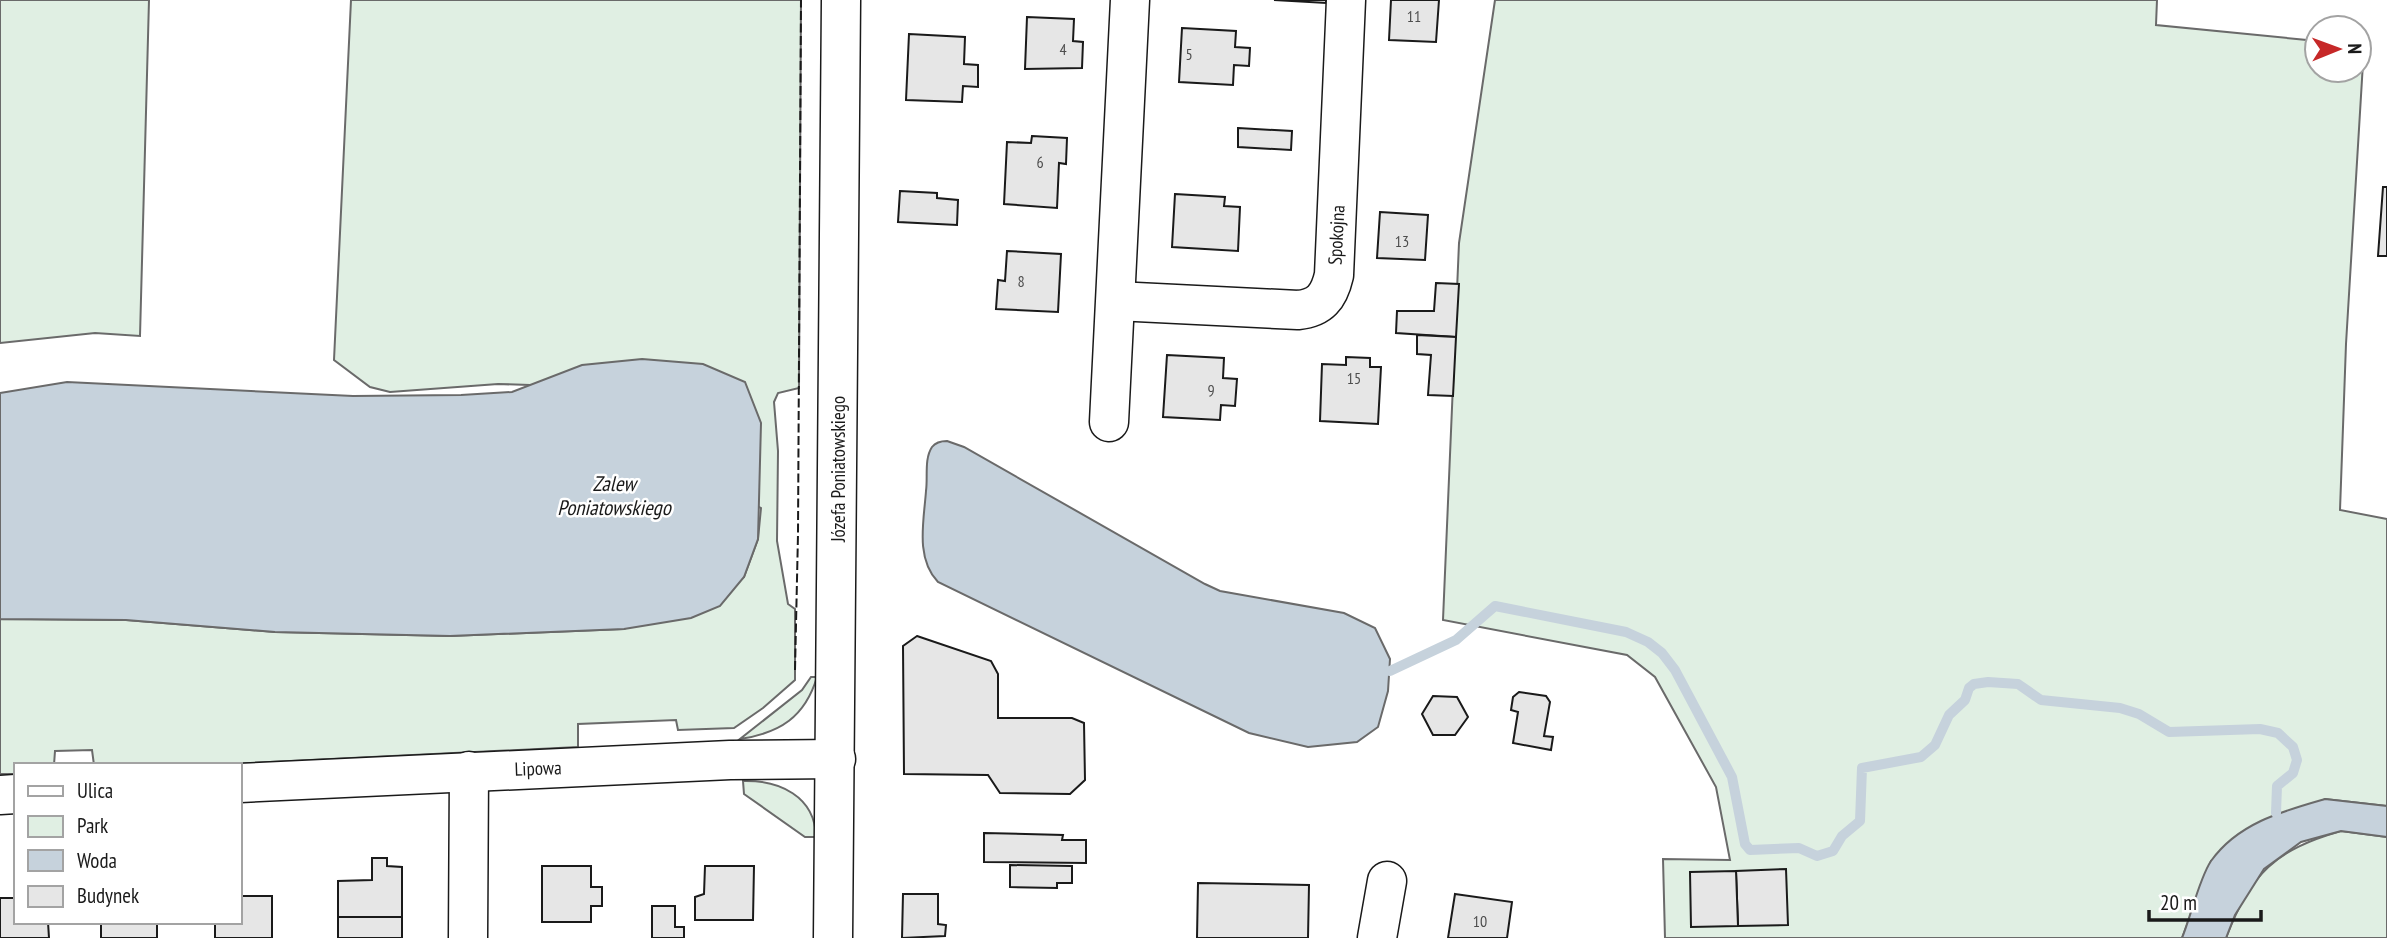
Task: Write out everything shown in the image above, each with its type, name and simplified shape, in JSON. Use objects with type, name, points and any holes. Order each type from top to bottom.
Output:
[{"type":"street","name":"Józefa Poniatowskiego","points":[[834,938],[841,0]]},
{"type":"street","points":[[1110,422],[1130,0]]},
{"type":"street","name":"Spokojna","points":[[1116,301],[1297,310],[1312,309],[1324,299],[1334,275],[1346,0]]},
{"type":"street","name":"Lipowa","points":[[242,783],[469,771],[836,759]]},
{"type":"street","points":[[468,938],[469,771]]},
{"type":"street","points":[[1377,938],[1387,881]]},
{"type":"green space","points":[[0,0],[149,0],[140,336],[95,333],[0,343]]},
{"type":"green space","points":[[351,0],[801,0],[799,388],[778,393],[774,402],[778,451],[777,541],[788,604],[795,609],[795,680],[763,708],[734,728],[678,730],[676,720],[578,724],[578,747],[242,763],[94,763],[92,750],[55,751],[54,763],[14,763],[14,774],[0,774],[0,619],[126,620],[275,632],[450,636],[624,629],[744,577],[758,539],[761,508],[530,385],[498,384],[390,392],[370,387],[334,360]]},
{"type":"green space","points":[[1495,0],[2157,0],[2156,25],[2303,40],[2303,84],[2362,84],[2346,344],[2340,510],[2387,519],[2387,806],[2325,799],[2211,861],[2182,938],[1665,938],[1663,859],[1730,860],[1716,787],[1655,677],[1627,655],[1443,620],[1459,243]]},
{"type":"green space","points":[[811,677],[817,677],[806,703],[789,721],[767,732],[740,739],[802,690]]},
{"type":"green space","points":[[743,781],[782,787],[793,793],[809,811],[816,837],[805,837],[744,794]]},
{"type":"green space","points":[[2341,831],[2387,837],[2387,938],[2226,938],[2245,897],[2268,867],[2299,847]]},
{"type":"water","name":"Zalew Poniatowskiego","points":[[642,359],[703,364],[745,382],[761,423],[758,539],[744,577],[720,606],[691,618],[624,629],[450,636],[275,632],[126,620],[0,619],[0,393],[67,382],[353,396],[461,395],[512,392],[582,365]]},
{"type":"water","points":[[947,441],[964,447],[1220,591],[1344,613],[1375,628],[1390,659],[1388,691],[1378,727],[1357,742],[1308,747],[1249,733],[938,582],[926,562],[923,526],[928,457],[934,445]]},
{"type":"water","points":[[2325,799],[2387,806],[2387,837],[2341,831],[2301,842],[2264,869],[2235,915],[2226,938],[2182,938],[2203,878],[2211,861],[2222,848],[2234,837],[2262,820]]},
{"type":"building","points":[[1274,0],[1326,0],[1326,3]]},
{"type":"building","points":[[1391,0],[1439,0],[1436,42],[1389,40]]},
{"type":"building","points":[[1027,17],[1074,19],[1073,41],[1083,42],[1082,68],[1025,69]]},
{"type":"building","points":[[1182,28],[1236,31],[1235,47],[1250,48],[1249,66],[1234,65],[1233,85],[1179,82]]},
{"type":"building","points":[[909,34],[965,37],[964,64],[978,65],[978,87],[963,86],[962,102],[906,100]]},
{"type":"building","points":[[1238,128],[1292,131],[1291,150],[1238,147]]},
{"type":"building","points":[[1032,136],[1067,138],[1066,164],[1059,163],[1057,208],[1004,204],[1007,142],[1031,143]]},
{"type":"building","points":[[2383,187],[2387,187],[2387,256],[2378,256]]},
{"type":"building","points":[[900,191],[937,193],[937,198],[958,200],[957,225],[898,222]]},
{"type":"building","points":[[1175,194],[1225,197],[1224,206],[1240,207],[1238,251],[1172,247]]},
{"type":"building","points":[[1380,212],[1428,215],[1425,260],[1377,258]]},
{"type":"building","points":[[1007,251],[1061,254],[1058,312],[996,309],[998,280],[1005,281]]},
{"type":"building","points":[[1436,283],[1459,284],[1456,337],[1396,333],[1397,311],[1434,311]]},
{"type":"building","points":[[1417,335],[1456,337],[1453,396],[1428,395],[1431,355],[1417,354]]},
{"type":"building","points":[[1167,355],[1224,358],[1223,378],[1237,379],[1235,406],[1221,405],[1220,420],[1163,417]]},
{"type":"building","points":[[1346,357],[1370,358],[1370,367],[1381,367],[1378,424],[1320,421],[1322,364],[1346,365]]},
{"type":"building","points":[[917,636],[991,661],[998,674],[998,718],[1072,718],[1084,723],[1085,780],[1070,794],[1000,793],[988,775],[904,774],[903,646]]},
{"type":"building","points":[[1519,692],[1546,696],[1550,702],[1544,736],[1553,737],[1551,750],[1513,743],[1518,712],[1511,710],[1513,697]]},
{"type":"building","points":[[1433,696],[1457,697],[1468,717],[1455,735],[1433,735],[1422,714]]},
{"type":"building","points":[[984,833],[1063,835],[1062,840],[1086,840],[1086,863],[984,862]]},
{"type":"building","points":[[372,858],[387,858],[387,866],[402,867],[402,917],[338,917],[338,881],[372,880]]},
{"type":"building","points":[[1010,865],[1072,866],[1072,883],[1057,883],[1057,888],[1010,887]]},
{"type":"building","points":[[542,866],[591,866],[591,887],[602,887],[602,906],[591,906],[591,922],[542,922]]},
{"type":"building","points":[[705,866],[754,866],[753,920],[695,920],[695,897],[704,894]]},
{"type":"building","points":[[1786,869],[1788,925],[1738,926],[1736,871]]},
{"type":"building","points":[[1736,871],[1738,926],[1691,927],[1690,872]]},
{"type":"building","points":[[1198,883],[1309,885],[1308,938],[1197,938]]},
{"type":"building","points":[[903,894],[938,894],[938,924],[946,925],[945,936],[902,938]]},
{"type":"building","points":[[1455,894],[1512,902],[1507,938],[1448,938]]},
{"type":"building","points":[[242,896],[272,896],[272,938],[215,938],[215,924],[242,924]]},
{"type":"building","points":[[0,898],[14,898],[14,924],[48,924],[49,938],[0,938]]},
{"type":"building","points":[[652,906],[675,906],[675,927],[684,927],[684,938],[652,938]]},
{"type":"building","points":[[338,917],[402,917],[402,938],[338,938]]},
{"type":"building","points":[[101,924],[157,924],[157,938],[101,938]]},
{"type":"waterway","points":[[1390,671],[1456,640],[1495,606],[1626,632],[1648,642],[1662,653],[1675,670],[1732,777],[1745,844],[1750,850],[1799,848],[1817,856],[1833,851],[1842,836],[1860,821],[1862,768],[1921,757],[1935,745],[1949,715],[1965,700],[1969,688],[1974,684],[1988,682],[2018,684],[2041,700],[2120,708],[2139,714],[2169,732],[2260,729],[2278,733],[2293,747],[2297,760],[2293,773],[2277,786],[2276,813]]},
{"type":"fence","points":[[795,670],[801,0]]}]
